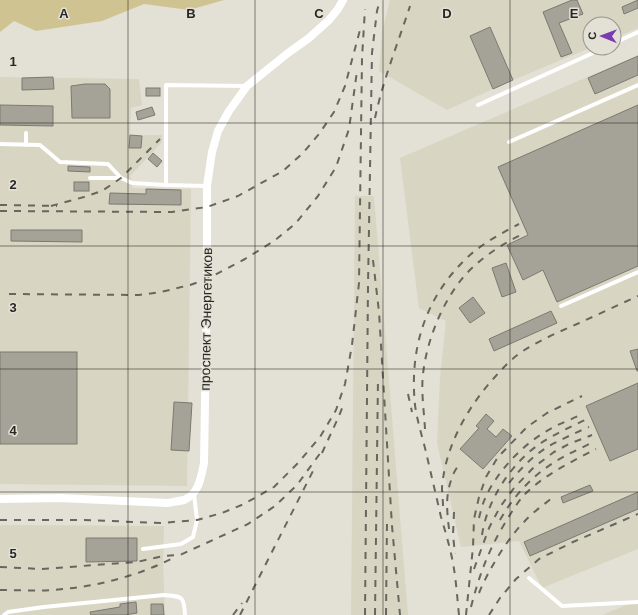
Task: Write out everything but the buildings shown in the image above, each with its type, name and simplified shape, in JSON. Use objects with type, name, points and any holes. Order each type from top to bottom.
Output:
[{"type":"street","name":"проспект Энергетиков","points":[[194,493],[201,481],[204,463],[207,186],[212,152],[218,131],[229,111],[247,86],[309,38],[329,20],[343,0]]},
{"type":"street","points":[[0,499],[60,498],[168,503],[185,499],[194,493]]},
{"type":"lane","points":[[622,39],[638,32]]},
{"type":"lane","points":[[478,105],[586,56]]},
{"type":"lane","points":[[166,185],[166,85],[247,86]]},
{"type":"lane","points":[[509,142],[638,85]]},
{"type":"lane","points":[[26,133],[26,145]]},
{"type":"lane","points":[[0,144],[40,145],[60,162],[108,164],[121,178]]},
{"type":"lane","points":[[90,178],[121,178],[132,182],[207,186]]},
{"type":"lane","points":[[561,306],[638,272]]},
{"type":"lane","points":[[143,549],[181,544],[193,537],[196,520],[194,493]]},
{"type":"lane","points":[[529,578],[562,606],[638,602]]},
{"type":"lane","points":[[4,615],[8,612],[44,607],[164,595],[182,598],[184,602],[185,615]]},
{"type":"shaded area","points":[[0,0],[224,0],[189,10],[144,4],[102,21],[36,31],[14,21],[0,32]]},
{"type":"shaded area","points":[[390,0],[638,0],[638,28],[622,35],[622,16],[582,16],[582,51],[513,80],[447,110],[379,71],[382,32]]},
{"type":"shaded area","points":[[638,55],[638,549],[542,588],[519,541],[461,547],[437,443],[440,378],[446,321],[419,308],[400,158]]},
{"type":"shaded area","points":[[0,77],[139,79],[142,105],[131,108],[130,135],[162,135],[162,142],[130,176],[132,188],[191,189],[187,486],[0,484]]},
{"type":"shaded area","points":[[355,196],[374,196],[408,615],[351,615]]},
{"type":"shaded area","points":[[0,525],[164,526],[163,564],[165,615],[0,615]]},
{"type":"shaded area","points":[[638,600],[638,615],[602,615]]},
{"type":"railway","points":[[365,615],[372,53],[377,11],[380,0]]},
{"type":"railway","points":[[375,118],[386,76],[410,6]]},
{"type":"railway","points":[[0,520],[84,520],[161,523],[197,520],[222,513],[244,504],[274,487],[298,463],[320,437],[336,410],[345,384],[352,345],[359,283],[362,58],[365,9]]},
{"type":"railway","points":[[0,211],[172,212],[207,207],[238,196],[283,171],[303,153],[319,134],[334,112],[345,86],[360,30]]},
{"type":"railway","points":[[9,294],[139,295],[161,292],[207,279],[245,259],[274,241],[295,224],[318,196],[336,167],[349,129],[357,71]]},
{"type":"railway","points":[[51,206],[102,191],[121,178],[160,139]]},
{"type":"railway","points":[[0,205],[57,206]]},
{"type":"railway","points":[[459,615],[452,558],[415,405],[414,383],[418,342],[424,322],[432,304],[442,287],[455,270],[476,250],[519,224]]},
{"type":"railway","points":[[425,429],[422,395],[423,374],[428,347],[443,308],[458,284],[472,268],[493,251],[523,234]]},
{"type":"railway","points":[[373,260],[379,312],[392,526],[400,615]]},
{"type":"railway","points":[[443,506],[442,488],[444,473],[459,429],[466,415],[484,390],[511,360],[536,343],[638,296]]},
{"type":"railway","points":[[375,615],[378,378]]},
{"type":"railway","points":[[408,394],[412,412]]},
{"type":"railway","points":[[466,615],[473,547],[474,519],[479,497],[486,477],[498,457],[527,427],[547,413],[582,396]]},
{"type":"railway","points":[[322,453],[344,403]]},
{"type":"railway","points":[[479,518],[487,494],[499,474],[515,456],[524,447],[544,433],[557,425],[582,414]]},
{"type":"railway","points":[[482,535],[489,509],[495,496],[502,483],[520,460],[541,443],[585,420]]},
{"type":"railway","points":[[509,483],[543,450],[589,427]]},
{"type":"railway","points":[[474,569],[489,528],[500,507],[514,488],[534,467],[554,452],[592,435]]},
{"type":"railway","points":[[500,520],[520,492],[537,475],[568,454],[593,442]]},
{"type":"railway","points":[[0,567],[41,569],[137,562],[163,556],[180,555],[248,524],[275,506],[297,485],[324,448]]},
{"type":"railway","points":[[471,607],[477,585],[489,554],[499,533],[521,498],[549,475],[596,449]]},
{"type":"railway","points":[[449,529],[447,497],[453,474],[459,464]]},
{"type":"railway","points":[[240,615],[313,471]]},
{"type":"railway","points":[[479,593],[487,575],[511,537],[530,516],[552,498]]},
{"type":"railway","points":[[454,512],[453,535],[455,554]]},
{"type":"railway","points":[[489,615],[500,598],[516,579],[539,559],[573,542],[638,514]]},
{"type":"railway","points":[[386,615],[387,522]]},
{"type":"railway","points":[[0,590],[52,590],[100,584],[145,570],[175,557]]},
{"type":"railway","points":[[233,615],[242,603]]}]
